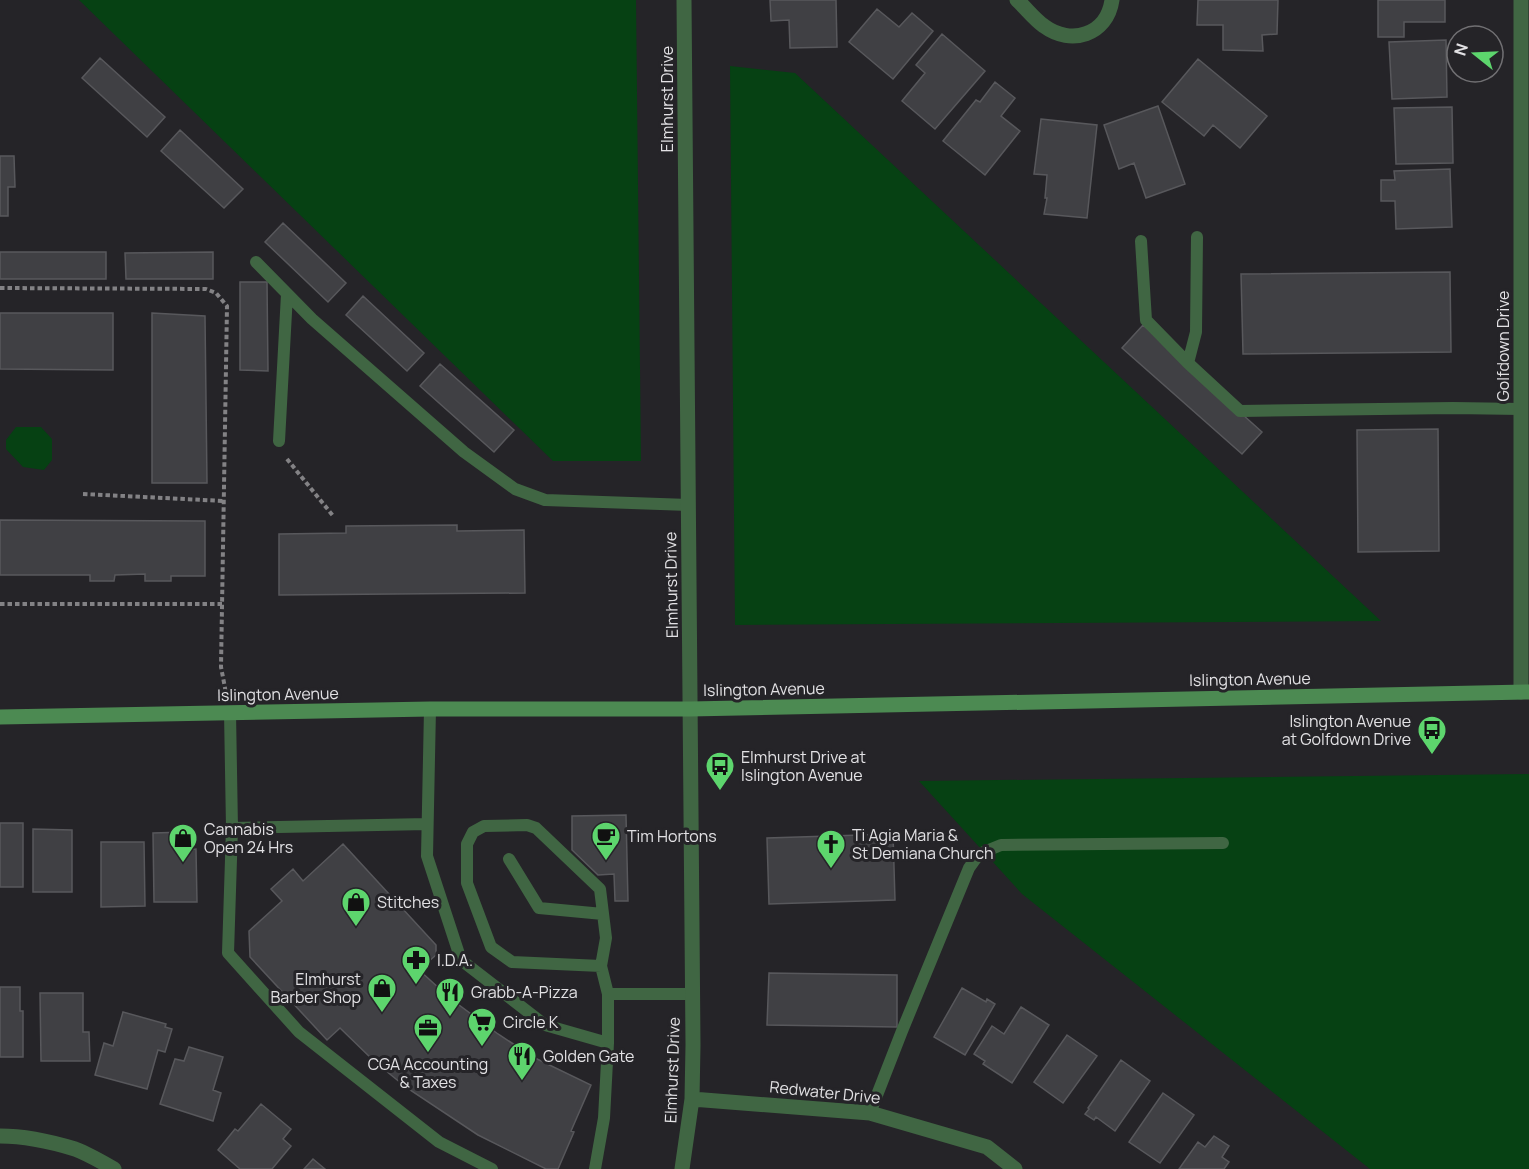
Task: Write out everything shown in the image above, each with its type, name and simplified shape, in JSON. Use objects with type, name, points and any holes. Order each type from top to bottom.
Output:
[{"type":"main road","name":"Islington Avenue","points":[[0,717],[430,709],[690,709],[1525,692]]},
{"type":"street","name":"Elmhurst Drive","points":[[682,1169],[692,1099],[693,994],[684,0]]},
{"type":"street","points":[[1017,0],[1042,26],[1066,36],[1078,36],[1096,29],[1107,16],[1112,0]]},
{"type":"street","name":"Golfdown Drive","points":[[1521,0],[1525,311],[1521,409],[1525,692]]},
{"type":"street","name":"Redwater Drive","points":[[692,1099],[870,1113],[987,1147],[1015,1169]]},
{"type":"street","points":[[0,1136],[46,1142],[77,1150],[114,1169]]},
{"type":"lane","points":[[1188,363],[1196,333],[1197,237]]},
{"type":"lane","points":[[1141,241],[1146,320],[1240,411],[1521,409]]},
{"type":"lane","points":[[256,262],[312,319],[464,452],[515,489],[544,500],[688,505]]},
{"type":"lane","points":[[279,441],[287,294]]},
{"type":"lane","points":[[430,709],[427,856],[461,960],[545,1024],[608,1043]]},
{"type":"lane","points":[[230,712],[232,828],[228,953],[299,1032],[439,1142],[492,1169]]},
{"type":"lane","points":[[232,828],[428,824]]},
{"type":"lane","points":[[595,1169],[604,1118],[608,1043],[608,994],[601,966],[606,938],[600,889],[536,828],[527,825],[484,826],[473,832],[467,844],[467,883],[491,947],[512,962],[601,966]]},
{"type":"lane","points":[[870,1113],[969,868],[979,854],[1001,845],[1223,843]]},
{"type":"lane","points":[[509,859],[539,908],[603,914]]},
{"type":"lane","points":[[608,994],[693,994]]},
{"type":"path","points":[[0,288],[206,289],[216,293],[227,306],[221,667],[230,712]]},
{"type":"path","points":[[279,441],[283,454],[334,517]]},
{"type":"path","points":[[83,494],[224,501]]},
{"type":"path","points":[[0,604],[222,604]]},
{"type":"green space","points":[[79,0],[636,0],[641,461],[553,461]]},
{"type":"green space","points":[[730,66],[795,73],[1381,621],[735,625]]},
{"type":"green space","points":[[16,427],[41,427],[52,439],[52,460],[44,470],[23,467],[6,449],[6,440]]},
{"type":"green space","points":[[1529,774],[1529,1169],[1370,1169],[1022,894],[919,781]]},
{"type":"building","points":[[770,0],[836,0],[837,47],[790,48],[789,20],[771,21]]},
{"type":"building","points":[[1198,0],[1278,0],[1277,34],[1262,35],[1263,51],[1223,50],[1223,25],[1197,25]]},
{"type":"building","points":[[1378,0],[1445,0],[1445,22],[1404,22],[1404,37],[1378,37]]},
{"type":"building","points":[[877,9],[899,27],[912,13],[933,31],[893,79],[849,42]]},
{"type":"building","points":[[942,34],[985,71],[935,129],[902,101],[925,73],[916,65]]},
{"type":"building","points":[[1445,40],[1447,97],[1392,99],[1389,42]]},
{"type":"building","points":[[100,58],[165,117],[147,137],[82,78]]},
{"type":"building","points":[[1198,59],[1267,116],[1240,148],[1213,125],[1204,136],[1162,102]]},
{"type":"building","points":[[995,82],[1015,98],[1001,116],[1020,131],[985,175],[943,141],[976,100],[980,102]]},
{"type":"building","points":[[1158,106],[1185,184],[1146,198],[1134,163],[1119,169],[1104,125]]},
{"type":"building","points":[[1452,107],[1453,163],[1396,164],[1394,108]]},
{"type":"building","points":[[1041,119],[1097,125],[1087,218],[1044,214],[1047,175],[1034,174]]},
{"type":"building","points":[[180,130],[243,189],[224,208],[161,151]]},
{"type":"building","points":[[0,156],[14,156],[15,187],[8,187],[8,216],[0,216]]},
{"type":"building","points":[[1450,169],[1452,227],[1396,229],[1395,201],[1381,201],[1381,180],[1395,180],[1394,171]]},
{"type":"building","points":[[283,223],[346,283],[328,302],[265,242]]},
{"type":"building","points":[[0,252],[106,252],[106,279],[0,279]]},
{"type":"building","points":[[213,252],[213,279],[126,279],[125,253]]},
{"type":"building","points":[[1450,272],[1451,352],[1243,354],[1241,274]]},
{"type":"building","points":[[240,282],[267,282],[268,371],[240,370]]},
{"type":"building","points":[[363,296],[424,353],[407,371],[346,315]]},
{"type":"building","points":[[0,313],[113,313],[113,370],[0,369]]},
{"type":"building","points":[[152,313],[205,316],[207,483],[152,483]]},
{"type":"building","points":[[1143,325],[1262,432],[1242,454],[1122,348]]},
{"type":"building","points":[[440,364],[514,430],[494,452],[420,386]]},
{"type":"building","points":[[1438,429],[1439,551],[1358,552],[1357,430]]},
{"type":"building","points":[[0,520],[205,521],[205,576],[171,576],[171,581],[145,581],[145,574],[115,575],[114,581],[90,581],[90,575],[0,575]]},
{"type":"building","points":[[457,525],[457,531],[524,530],[525,593],[279,595],[279,534],[346,533],[346,526]]},
{"type":"building","name":"Tim Hortons","points":[[626,815],[628,901],[615,901],[614,874],[598,875],[572,850],[572,816]]},
{"type":"building","points":[[0,823],[23,823],[23,887],[0,887]]},
{"type":"building","points":[[33,829],[72,830],[72,892],[33,892]]},
{"type":"building","points":[[186,832],[186,850],[196,849],[197,902],[154,902],[153,833]]},
{"type":"building","name":"Ti Agia Maria & St Demiana Church","points":[[893,834],[895,900],[769,904],[767,838]]},
{"type":"building","points":[[101,842],[144,842],[145,906],[101,907]]},
{"type":"building","points":[[343,844],[436,945],[436,955],[419,970],[451,999],[498,1034],[535,1058],[591,1085],[558,1169],[546,1169],[478,1135],[407,1088],[375,1062],[340,1028],[327,1040],[250,957],[249,931],[282,901],[271,889],[293,869],[303,881]]},
{"type":"building","points":[[769,973],[897,975],[897,1027],[767,1025]]},
{"type":"building","points":[[0,987],[20,987],[20,1011],[23,1011],[23,1057],[0,1057]]},
{"type":"building","points":[[962,988],[986,1002],[987,999],[995,1004],[965,1055],[934,1037]]},
{"type":"building","points":[[40,993],[83,993],[83,1032],[89,1032],[90,1061],[41,1061]]},
{"type":"building","points":[[1021,1007],[1049,1025],[1012,1083],[983,1064],[985,1061],[974,1054],[992,1026],[1004,1034]]},
{"type":"building","points":[[123,1012],[166,1024],[165,1027],[172,1029],[165,1052],[158,1050],[147,1089],[95,1075],[104,1043],[113,1046]]},
{"type":"building","points":[[1067,1035],[1097,1056],[1063,1103],[1034,1082]]},
{"type":"building","points":[[189,1047],[223,1057],[213,1090],[221,1093],[213,1121],[160,1104],[175,1059],[184,1061]]},
{"type":"building","points":[[1121,1060],[1150,1081],[1115,1131],[1096,1117],[1094,1120],[1085,1114]]},
{"type":"building","points":[[1163,1093],[1194,1115],[1160,1163],[1129,1142]]},
{"type":"building","points":[[261,1104],[291,1129],[283,1139],[291,1146],[272,1169],[240,1169],[218,1150],[235,1129],[238,1131]]},
{"type":"building","points":[[1214,1136],[1229,1146],[1222,1157],[1229,1162],[1224,1169],[1179,1169],[1198,1142],[1205,1147]]},
{"type":"building","points":[[313,1159],[325,1169],[304,1169]]},
{"type":"place","name":"Islington Avenue at Golfdown Drive","points":[[1432,756]]},
{"type":"place","name":"Elmhurst Drive at Islington Avenue","points":[[720,792]]},
{"type":"place","name":"Tim Hortons","points":[[606,862]]},
{"type":"place","name":"Cannabis Open 24 Hrs","points":[[183,864]]},
{"type":"place","name":"Ti Agia Maria & St Demiana Church","points":[[831,870]]},
{"type":"place","name":"Stitches","points":[[356,928]]},
{"type":"place","name":"I.D.A.","points":[[416,986]]},
{"type":"place","name":"Elmhurst Barber Shop","points":[[382,1014]]},
{"type":"place","name":"Grabb-A-Pizza","points":[[450,1018]]},
{"type":"place","name":"Circle K","points":[[482,1048]]},
{"type":"place","name":"CGA Accounting & Taxes","points":[[428,1054]]},
{"type":"place","name":"Golden Gate","points":[[522,1082]]}]
